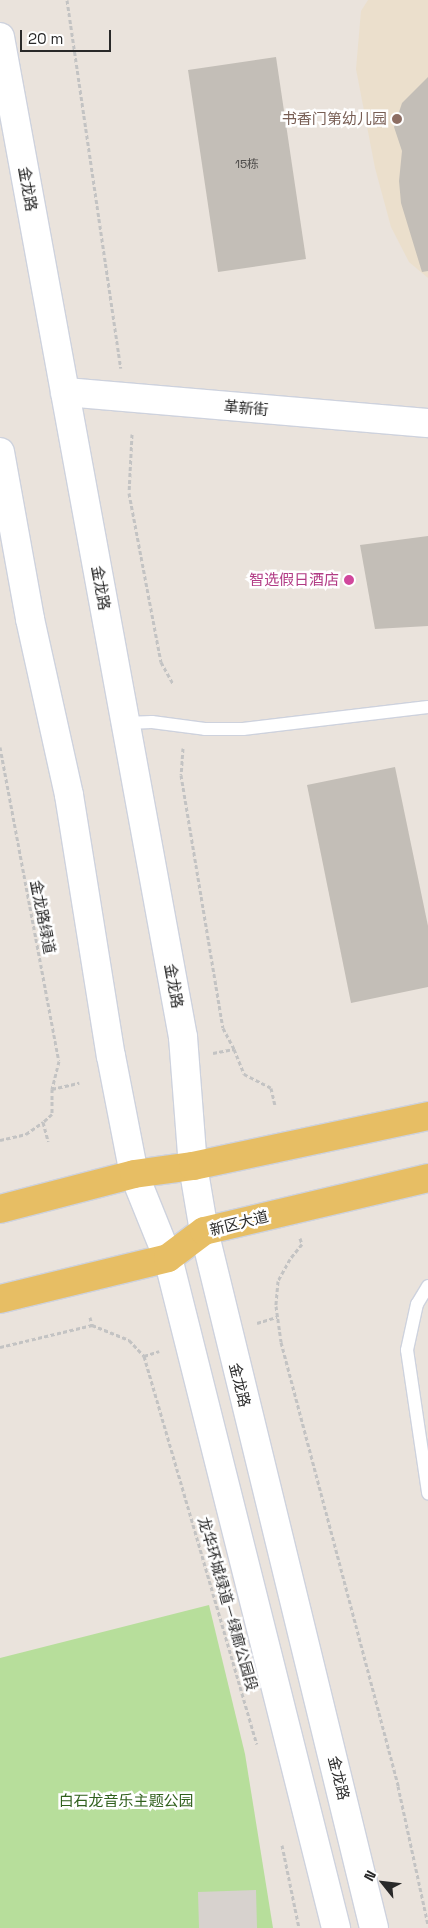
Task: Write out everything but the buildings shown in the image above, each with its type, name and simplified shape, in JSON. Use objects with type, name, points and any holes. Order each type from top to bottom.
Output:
[{"type":"main road","name":"金龙路","points":[[0,37],[183,1037],[193,1166],[204,1231],[374,1928]]},
{"type":"main road","name":"革新街","points":[[65,392],[428,423]]},
{"type":"main road","points":[[0,452],[30,619],[69,794],[111,1056],[134,1174],[168,1258],[336,1928]]},
{"type":"main road","points":[[0,1209],[134,1174],[193,1166],[428,1116]]},
{"type":"main road","name":"新区大道","points":[[0,1299],[168,1258],[204,1231],[428,1178]]},
{"type":"lane","points":[[126,723],[152,722],[205,729],[243,729],[428,708]]},
{"type":"lane","points":[[428,1286],[417,1304],[407,1350],[428,1492]]},
{"type":"path","points":[[67,0],[121,369]]},
{"type":"path","points":[[132,434],[130,493],[161,662],[173,684]]},
{"type":"path","name":"金龙路绿道","points":[[0,747],[59,1061],[52,1090],[52,1114],[43,1122]]},
{"type":"path","points":[[183,748],[181,775],[223,1028],[244,1074],[271,1088],[275,1105]]},
{"type":"path","points":[[213,1053],[234,1049]]},
{"type":"path","points":[[52,1090],[80,1083]]},
{"type":"path","points":[[0,1140],[26,1134],[43,1122],[48,1142]]},
{"type":"path","points":[[300,1236],[302,1244],[290,1259],[278,1281],[278,1317],[281,1342],[398,1786],[428,1926]]},
{"type":"path","points":[[0,1348],[92,1325],[90,1317]]},
{"type":"path","points":[[249,1326],[278,1317]]},
{"type":"path","name":"龙华环城绿道－绿廊公园段","points":[[92,1325],[129,1340],[144,1356],[259,1751]]},
{"type":"path","points":[[144,1356],[159,1351]]},
{"type":"path","points":[[280,1836],[299,1928]]},
{"type":"shaded area","name":"书香门第幼儿园","points":[[368,0],[428,0],[428,278],[409,262],[391,227],[375,168],[356,69],[361,11]]},
{"type":"shaded area","points":[[256,1890],[257,1928],[199,1928],[198,1892]]},
{"type":"green space","name":"白石龙音乐主题公园","points":[[209,1605],[245,1754],[273,1928],[0,1928],[0,1658]]},
{"type":"place","name":"书香门第幼儿园","points":[[397,119]]},
{"type":"place","name":"智选假日酒店","points":[[349,580]]}]
